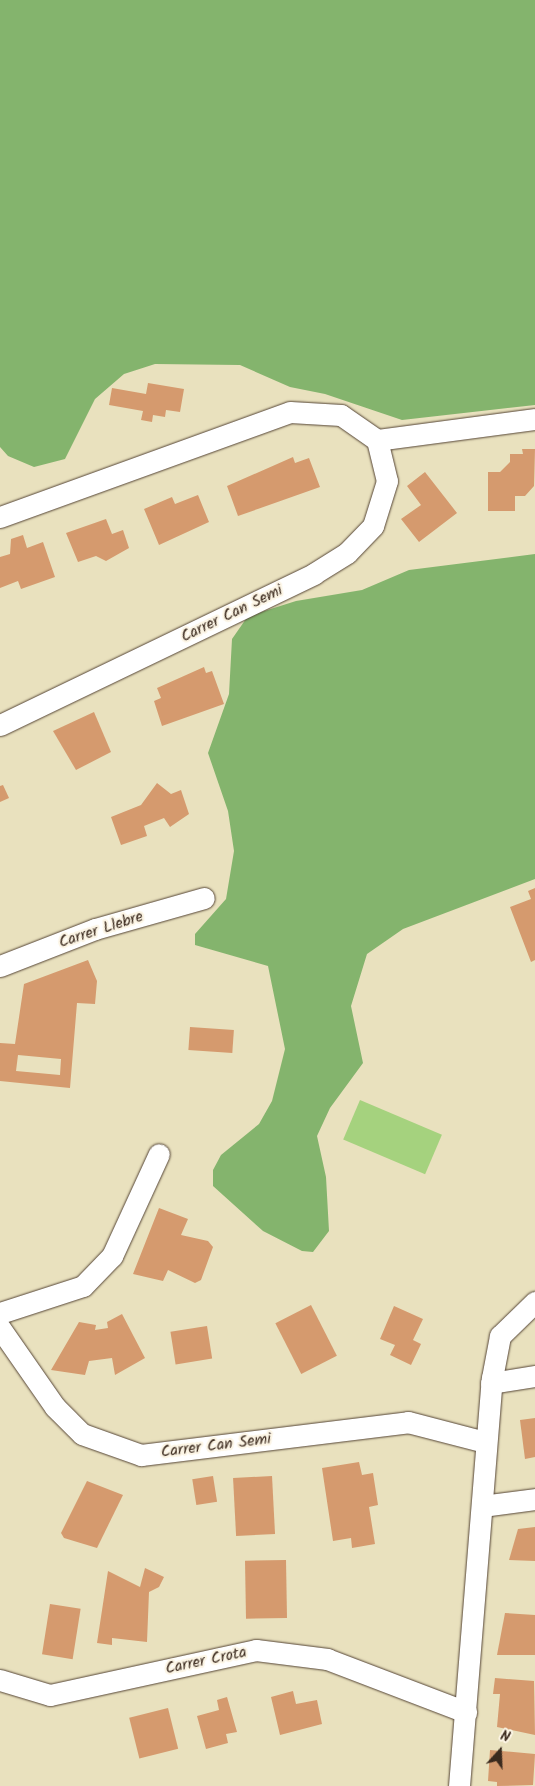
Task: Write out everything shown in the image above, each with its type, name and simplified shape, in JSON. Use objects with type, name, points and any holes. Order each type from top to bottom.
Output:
[{"type":"street","points":[[0,517],[290,412],[341,415],[377,440],[535,419]]},
{"type":"street","name":"Carrer Can Semi","points":[[0,725],[314,574],[347,553],[373,526],[386,481],[377,440]]},
{"type":"street","name":"Carrer Llebre","points":[[0,966],[95,930],[204,898]]},
{"type":"street","points":[[0,1313],[83,1286],[112,1256],[160,1154]]},
{"type":"street","points":[[459,1786],[491,1383],[500,1336],[535,1302]]},
{"type":"street","name":"Carrer Can Semi","points":[[0,1328],[55,1407],[82,1434],[140,1455],[408,1422],[485,1442]]},
{"type":"street","points":[[491,1383],[535,1376]]},
{"type":"street","points":[[482,1506],[535,1499]]},
{"type":"street","name":"Carrer Crota","points":[[0,1680],[50,1695],[256,1650],[327,1659],[466,1712]]},
{"type":"green space","points":[[0,0],[535,0],[535,405],[402,420],[325,394],[290,387],[240,365],[155,364],[124,374],[95,399],[65,459],[34,467],[8,456],[0,447]]},
{"type":"green space","points":[[535,554],[535,879],[403,929],[367,954],[351,1006],[363,1063],[330,1108],[317,1136],[326,1177],[329,1231],[313,1252],[302,1251],[263,1231],[213,1186],[213,1170],[221,1155],[259,1124],[272,1101],[285,1049],[268,966],[195,945],[195,934],[226,899],[234,851],[228,811],[208,753],[229,694],[232,639],[248,616],[296,601],[362,590],[409,570]]},
{"type":"green space","points":[[360,1100],[442,1135],[425,1174],[343,1140]]},
{"type":"building","points":[[148,383],[184,389],[180,412],[166,410],[165,417],[153,415],[152,422],[141,420],[143,411],[109,405],[112,388],[146,394]]},
{"type":"building","points":[[522,449],[535,449],[534,486],[525,496],[515,496],[515,511],[488,511],[488,472],[500,472],[510,462],[510,454],[523,454]]},
{"type":"building","points":[[293,457],[295,463],[309,458],[320,487],[238,516],[227,486]]},
{"type":"building","points":[[425,472],[457,513],[419,542],[401,519],[421,505],[407,486]]},
{"type":"building","points":[[198,495],[209,522],[159,545],[144,509],[172,497],[175,504]]},
{"type":"building","points":[[106,519],[112,534],[123,530],[129,548],[106,561],[96,556],[78,562],[66,533]]},
{"type":"building","points":[[23,535],[27,548],[43,542],[55,577],[21,589],[18,581],[0,588],[0,557],[10,554],[11,539]]},
{"type":"building","points":[[204,667],[206,673],[212,671],[224,704],[162,726],[154,701],[161,698],[157,688]]},
{"type":"building","points":[[94,712],[111,752],[76,770],[53,731]]},
{"type":"building","points":[[157,783],[171,794],[181,790],[189,814],[170,827],[164,818],[144,826],[147,836],[121,845],[111,817],[141,805]]},
{"type":"building","points":[[3,785],[9,798],[0,802],[0,786]]},
{"type":"building","points":[[535,888],[535,960],[531,962],[510,907],[531,899],[528,891]]},
{"type":"building","points":[[88,960],[97,981],[95,1004],[77,1003],[70,1088],[0,1081],[0,1043],[15,1044],[24,984]],"holes":[[[18,1055],[61,1059],[60,1075],[16,1071]]]},
{"type":"building","points":[[190,1027],[234,1030],[232,1053],[188,1050]]},
{"type":"building","points":[[159,1208],[188,1219],[181,1235],[208,1241],[213,1247],[201,1280],[195,1283],[168,1270],[163,1281],[133,1274]]},
{"type":"building","points":[[311,1305],[337,1356],[301,1374],[275,1323]]},
{"type":"building","points":[[394,1306],[423,1319],[413,1340],[421,1344],[411,1365],[390,1355],[395,1345],[380,1339]]},
{"type":"building","points":[[122,1314],[145,1358],[115,1375],[112,1358],[89,1361],[85,1375],[51,1370],[79,1322],[96,1325],[95,1330],[108,1328],[107,1322]]},
{"type":"building","points":[[207,1326],[212,1359],[176,1364],[170,1332]]},
{"type":"building","points":[[535,1418],[535,1457],[525,1459],[520,1420]]},
{"type":"building","points":[[359,1462],[362,1475],[373,1473],[378,1505],[369,1507],[375,1544],[352,1548],[351,1538],[333,1541],[322,1468]]},
{"type":"building","points":[[213,1476],[217,1502],[196,1505],[192,1479]]},
{"type":"building","points":[[272,1476],[275,1534],[236,1536],[233,1478]]},
{"type":"building","points":[[87,1481],[123,1495],[97,1548],[64,1538],[61,1533]]},
{"type":"building","points":[[535,1527],[535,1561],[509,1560],[518,1529]]},
{"type":"building","points":[[286,1560],[287,1618],[246,1619],[245,1561]]},
{"type":"building","points":[[145,1568],[164,1577],[159,1587],[149,1592],[147,1642],[112,1638],[112,1645],[97,1643],[108,1571],[140,1587]]},
{"type":"building","points":[[50,1604],[81,1609],[73,1659],[42,1654]]},
{"type":"building","points":[[505,1613],[535,1615],[535,1655],[497,1655]]},
{"type":"building","points":[[495,1678],[534,1681],[535,1735],[497,1727],[500,1694],[493,1694]]},
{"type":"building","points":[[293,1691],[296,1704],[317,1700],[322,1724],[280,1735],[271,1697]]},
{"type":"building","points":[[227,1697],[237,1732],[226,1734],[228,1743],[206,1749],[197,1716],[219,1710],[217,1700]]},
{"type":"building","points":[[168,1708],[178,1749],[139,1758],[129,1718]]},
{"type":"building","points":[[490,1750],[535,1754],[533,1785],[497,1786],[497,1782],[488,1781]]}]
